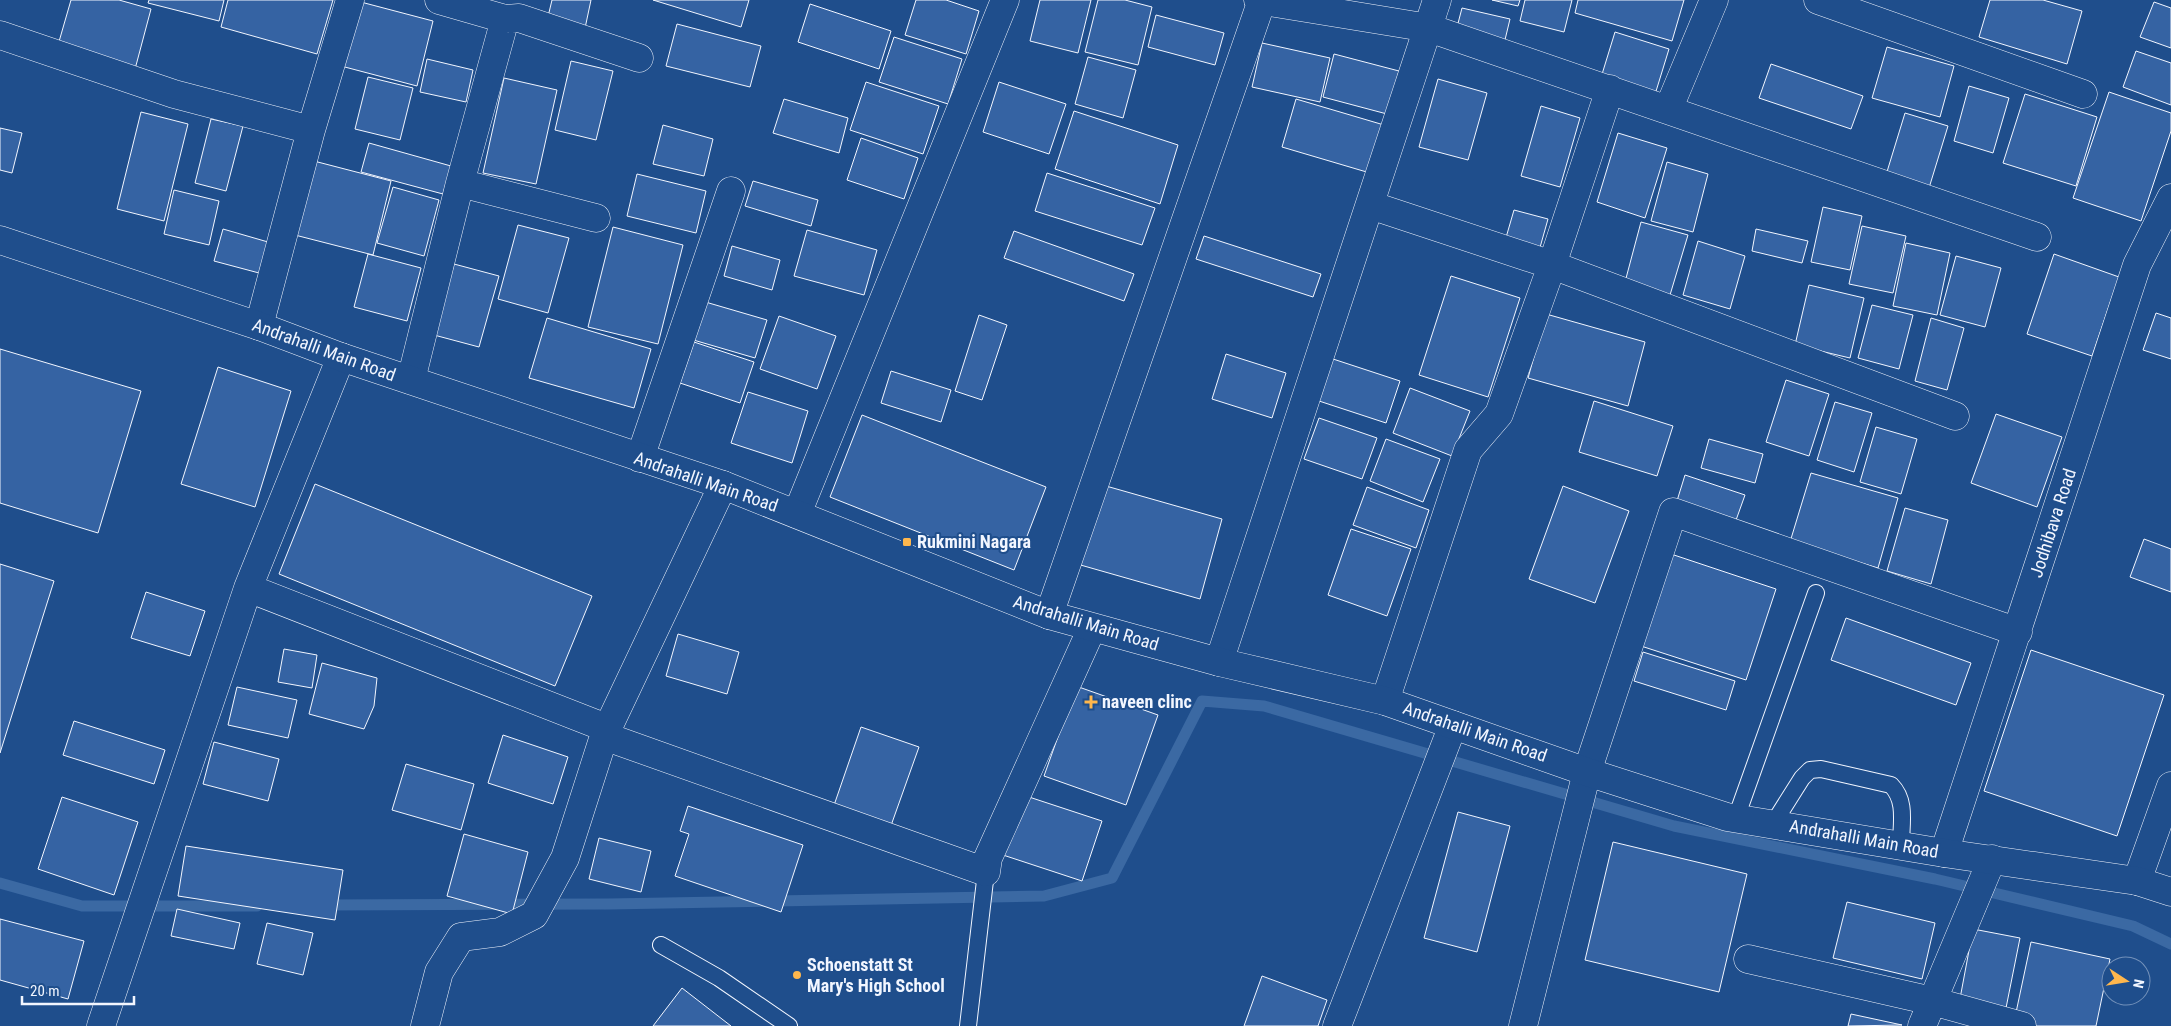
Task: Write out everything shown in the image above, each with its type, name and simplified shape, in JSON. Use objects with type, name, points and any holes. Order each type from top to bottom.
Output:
[{"type":"street","points":[[259,326],[311,130],[350,0]]},
{"type":"street","points":[[439,0],[505,19],[519,18],[639,58]]},
{"type":"street","points":[[797,514],[1005,0]]},
{"type":"street","points":[[1049,615],[1260,0],[1429,28],[2037,237]]},
{"type":"street","points":[[1219,662],[1437,0]]},
{"type":"street","points":[[1668,110],[1714,0]]},
{"type":"street","points":[[1818,0],[2083,94]]},
{"type":"street","points":[[411,380],[460,183],[505,19]]},
{"type":"street","points":[[0,35],[174,94],[311,130]]},
{"type":"street","points":[[1384,701],[1468,450],[1499,414],[1552,265],[1610,89]]},
{"type":"street","points":[[460,183],[596,218]]},
{"type":"street","points":[[640,458],[731,191]]},
{"type":"street","name":"Jodhibava Road","points":[[1944,853],[2018,632],[2136,265],[2170,204]]},
{"type":"street","points":[[1370,205],[1552,265],[1955,416]]},
{"type":"street","name":"Andrahalli Main Road","points":[[0,240],[259,326],[341,357],[723,485],[1049,615],[1092,628],[1219,662],[1384,701],[1588,772],[1736,818],[1944,853],[1992,858],[2137,881],[2171,892]]},
{"type":"street","points":[[101,1026],[248,588],[341,357]]},
{"type":"street","points":[[425,1026],[439,972],[461,937],[500,932],[534,915],[565,858],[606,732],[723,485]]},
{"type":"street","points":[[1523,1026],[1588,772],[1673,512],[2018,632]]},
{"type":"street","points":[[248,588],[606,732],[986,872],[988,858],[1092,628]]},
{"type":"street","points":[[1337,1026],[1453,725]]},
{"type":"street","points":[[2137,881],[2171,786]]},
{"type":"street","points":[[1922,1026],[1992,858]]},
{"type":"street","points":[[1748,959],[1932,1001],[2022,1026]]},
{"type":"lane","points":[[1736,818],[1816,593]]},
{"type":"lane","points":[[1773,824],[1802,778],[1810,770],[1822,769],[1891,785],[1898,792],[1902,801],[1901,846]]},
{"type":"lane","points":[[968,1026],[986,872]]},
{"type":"lane","points":[[661,945],[719,978],[789,1026]]},
{"type":"building","points":[[71,0],[119,0],[151,9],[134,73],[56,52]]},
{"type":"building","points":[[149,0],[224,0],[219,21],[148,3]]},
{"type":"building","points":[[228,0],[333,0],[317,54],[221,27]]},
{"type":"building","points":[[552,0],[591,0],[584,33],[546,25]]},
{"type":"building","points":[[653,0],[749,0],[741,27]]},
{"type":"building","points":[[916,0],[946,0],[979,11],[966,54],[905,35]]},
{"type":"building","points":[[1040,0],[1091,0],[1078,53],[1030,41]]},
{"type":"building","points":[[1098,0],[1125,0],[1152,7],[1138,65],[1085,52]]},
{"type":"building","points":[[1492,0],[1520,0],[1518,6]]},
{"type":"building","points":[[1525,0],[1572,0],[1564,32],[1520,21]]},
{"type":"building","points":[[1578,0],[1684,0],[1672,41],[1575,13]]},
{"type":"building","points":[[1990,0],[2043,0],[2082,11],[2067,64],[1979,37]]},
{"type":"building","points":[[357,1],[433,21],[417,86],[341,66]]},
{"type":"building","points":[[2154,2],[2171,8],[2171,48],[2140,37]]},
{"type":"building","points":[[810,4],[891,31],[879,69],[798,42]]},
{"type":"building","points":[[1462,8],[1510,19],[1504,44],[1456,31]]},
{"type":"building","points":[[1156,15],[1224,33],[1215,65],[1148,47]]},
{"type":"building","points":[[677,24],[761,46],[750,87],[666,66]]},
{"type":"building","points":[[1615,32],[1669,49],[1653,101],[1599,84]]},
{"type":"building","points":[[894,37],[962,59],[948,104],[879,82]]},
{"type":"building","points":[[1262,43],[1330,58],[1320,102],[1252,87]]},
{"type":"building","points":[[1887,47],[1954,66],[1940,117],[1872,98]]},
{"type":"building","points":[[2136,51],[2171,63],[2171,105],[2123,87]]},
{"type":"building","points":[[1334,54],[1399,71],[1387,114],[1323,97]]},
{"type":"building","points":[[1088,57],[1136,70],[1123,118],[1075,104]]},
{"type":"building","points":[[427,59],[473,70],[466,102],[420,92]]},
{"type":"building","points":[[571,61],[613,71],[596,140],[555,130]]},
{"type":"building","points":[[1771,64],[1863,96],[1851,129],[1759,98]]},
{"type":"building","points":[[368,77],[413,88],[400,140],[355,129]]},
{"type":"building","points":[[504,78],[557,90],[536,184],[483,173]]},
{"type":"building","points":[[1438,79],[1487,93],[1468,160],[1419,147]]},
{"type":"building","points":[[866,82],[939,106],[923,154],[850,130]]},
{"type":"building","points":[[999,82],[1066,104],[1049,154],[983,132]]},
{"type":"building","points":[[1969,86],[2009,98],[1993,153],[1954,141]]},
{"type":"building","points":[[2109,92],[2171,113],[2171,131],[2141,221],[2073,198]]},
{"type":"building","points":[[2025,94],[2097,117],[2076,186],[2003,163]]},
{"type":"building","points":[[784,99],[848,118],[839,153],[773,133]]},
{"type":"building","points":[[1296,99],[1384,125],[1370,173],[1282,147]]},
{"type":"building","points":[[1541,106],[1580,118],[1560,187],[1521,176]]},
{"type":"building","points":[[1074,111],[1178,145],[1160,204],[1055,169]]},
{"type":"building","points":[[141,112],[188,124],[164,221],[117,209]]},
{"type":"building","points":[[1905,113],[1948,126],[1929,188],[1886,175]]},
{"type":"building","points":[[211,119],[243,126],[226,191],[195,183]]},
{"type":"building","points":[[663,125],[713,139],[704,176],[653,164]]},
{"type":"building","points":[[0,128],[22,133],[12,173],[0,170]]},
{"type":"building","points":[[1618,133],[1667,148],[1645,218],[1597,202]]},
{"type":"building","points":[[861,138],[918,158],[904,199],[847,180]]},
{"type":"building","points":[[369,143],[451,166],[443,194],[361,172]]},
{"type":"building","points":[[310,160],[391,181],[373,255],[291,234]]},
{"type":"building","points":[[1667,162],[1708,174],[1693,232],[1651,221]]},
{"type":"building","points":[[1047,173],[1155,208],[1142,245],[1035,211]]},
{"type":"building","points":[[637,174],[706,191],[696,233],[627,216]]},
{"type":"building","points":[[753,181],[818,200],[811,226],[745,206]]},
{"type":"building","points":[[393,187],[439,200],[424,256],[377,243]]},
{"type":"building","points":[[174,190],[219,201],[209,245],[164,234]]},
{"type":"building","points":[[1823,207],[1862,216],[1850,270],[1811,262]]},
{"type":"building","points":[[1514,210],[1548,219],[1539,251],[1505,241]]},
{"type":"building","points":[[1641,222],[1688,235],[1670,295],[1625,282]]},
{"type":"building","points":[[518,225],[569,238],[548,313],[498,299]]},
{"type":"building","points":[[1862,226],[1906,236],[1893,293],[1849,284]]},
{"type":"building","points":[[613,227],[683,245],[658,344],[588,327]]},
{"type":"building","points":[[223,229],[268,242],[259,273],[214,261]]},
{"type":"building","points":[[1756,229],[1808,241],[1802,263],[1752,251]]},
{"type":"building","points":[[807,230],[877,250],[864,295],[794,276]]},
{"type":"building","points":[[1014,231],[1134,274],[1124,301],[1004,258]]},
{"type":"building","points":[[1204,236],[1321,274],[1313,297],[1196,259]]},
{"type":"building","points":[[1698,241],[1745,256],[1730,309],[1683,295]]},
{"type":"building","points":[[1906,243],[1950,253],[1937,315],[1893,306]]},
{"type":"building","points":[[732,246],[780,260],[772,290],[724,276]]},
{"type":"building","points":[[368,254],[421,268],[407,321],[354,307]]},
{"type":"building","points":[[2054,254],[2119,277],[2092,356],[2027,334]]},
{"type":"building","points":[[1956,256],[2001,268],[1985,327],[1940,315]]},
{"type":"building","points":[[454,264],[499,276],[479,347],[434,335]]},
{"type":"building","points":[[1451,276],[1520,298],[1488,397],[1419,375]]},
{"type":"building","points":[[1809,285],[1864,298],[1850,358],[1795,345]]},
{"type":"building","points":[[702,301],[767,320],[755,358],[690,339]]},
{"type":"building","points":[[1872,305],[1913,315],[1899,369],[1858,358]]},
{"type":"building","points":[[2156,313],[2171,318],[2171,359],[2143,350]]},
{"type":"building","points":[[1546,314],[1645,342],[1628,406],[1528,378]]},
{"type":"building","points":[[979,315],[1007,325],[982,400],[955,391]]},
{"type":"building","points":[[779,316],[836,336],[817,389],[760,369]]},
{"type":"building","points":[[547,318],[651,349],[634,408],[529,378]]},
{"type":"building","points":[[1931,318],[1964,328],[1947,390],[1915,381]]},
{"type":"building","points":[[694,342],[754,362],[740,403],[680,383]]},
{"type":"building","points":[[0,349],[141,391],[98,533],[0,503]]},
{"type":"building","points":[[1226,354],[1286,373],[1272,418],[1212,399]]},
{"type":"building","points":[[1330,358],[1400,381],[1386,423],[1316,400]]},
{"type":"building","points":[[218,367],[291,391],[255,507],[181,484]]},
{"type":"building","points":[[891,371],[951,390],[941,422],[881,403]]},
{"type":"building","points":[[1786,380],[1829,394],[1809,456],[1766,442]]},
{"type":"building","points":[[1410,388],[1470,411],[1452,456],[1393,433]]},
{"type":"building","points":[[748,392],[808,411],[792,463],[731,443]]},
{"type":"building","points":[[1594,401],[1673,426],[1657,476],[1579,452]]},
{"type":"building","points":[[1835,402],[1872,413],[1854,472],[1817,460]]},
{"type":"building","points":[[1996,414],[2062,437],[2037,507],[1971,483]]},
{"type":"building","points":[[862,415],[1046,487],[1014,570],[830,497]]},
{"type":"building","points":[[1319,418],[1377,438],[1362,479],[1304,459]]},
{"type":"building","points":[[1876,427],[1917,439],[1901,494],[1860,482]]},
{"type":"building","points":[[1386,439],[1440,459],[1423,502],[1370,481]]},
{"type":"building","points":[[1709,439],[1763,454],[1755,483],[1701,468]]},
{"type":"building","points":[[1811,473],[1898,498],[1878,568],[1790,542]]},
{"type":"building","points":[[1685,475],[1745,495],[1735,523],[1676,504]]},
{"type":"building","points":[[315,484],[592,596],[555,686],[279,574]]},
{"type":"building","points":[[1099,484],[1222,519],[1200,599],[1077,564]]},
{"type":"building","points":[[1563,486],[1629,511],[1595,603],[1529,579]]},
{"type":"building","points":[[1367,487],[1429,510],[1416,548],[1353,525]]},
{"type":"building","points":[[1905,508],[1948,520],[1931,584],[1887,571]]},
{"type":"building","points":[[1351,529],[1411,549],[1387,616],[1328,595]]},
{"type":"building","points":[[2144,539],[2171,549],[2171,592],[2130,577]]},
{"type":"building","points":[[1671,554],[1776,589],[1746,680],[1641,646]]},
{"type":"building","points":[[0,564],[54,581],[0,753]]},
{"type":"building","points":[[146,592],[205,611],[190,656],[131,638]]},
{"type":"building","points":[[1846,618],[1971,663],[1956,705],[1831,660]]},
{"type":"building","points":[[678,634],[739,652],[727,694],[666,676]]},
{"type":"building","points":[[284,649],[317,655],[312,688],[278,682]]},
{"type":"building","points":[[2031,650],[2164,695],[2117,836],[1984,791]]},
{"type":"building","points":[[1643,652],[1735,681],[1726,710],[1634,681]]},
{"type":"building","points":[[322,663],[377,678],[374,706],[364,729],[309,714]]},
{"type":"building","points":[[1076,686],[1158,715],[1126,805],[1044,776]]},
{"type":"building","points":[[237,687],[297,700],[288,738],[228,725]]},
{"type":"building","points":[[74,721],[165,750],[154,784],[63,755]]},
{"type":"building","points":[[861,727],[919,747],[888,834],[831,814]]},
{"type":"building","points":[[503,735],[568,757],[553,804],[488,783]]},
{"type":"building","points":[[214,742],[279,759],[268,801],[203,784]]},
{"type":"building","points":[[406,764],[474,784],[461,830],[392,810]]},
{"type":"building","points":[[1023,795],[1102,821],[1082,881],[1003,855]]},
{"type":"building","points":[[62,797],[138,822],[114,895],[38,869]]},
{"type":"building","points":[[688,806],[803,845],[781,912],[675,876],[689,834],[680,831]]},
{"type":"building","points":[[1458,812],[1510,826],[1477,952],[1424,938]]},
{"type":"building","points":[[464,834],[528,852],[512,914],[447,896]]},
{"type":"building","points":[[599,838],[651,851],[641,892],[589,879]]},
{"type":"building","points":[[1613,842],[1747,874],[1719,992],[1585,960]]},
{"type":"building","points":[[186,846],[343,870],[335,920],[178,896]]},
{"type":"building","points":[[1847,902],[1935,923],[1922,979],[1833,958]]},
{"type":"building","points":[[177,909],[240,923],[234,949],[171,936]]},
{"type":"building","points":[[0,919],[84,941],[68,999],[0,980]]},
{"type":"building","points":[[267,923],[313,933],[303,975],[257,964]]},
{"type":"building","points":[[1973,929],[2020,938],[2005,1013],[1959,1004]]},
{"type":"building","points":[[2031,942],[2101,957],[2101,1002],[2096,1026],[2035,1026],[2014,1022]]},
{"type":"building","points":[[1262,976],[1327,1000],[1318,1026],[1244,1026]]},
{"type":"building","points":[[682,988],[731,1026],[653,1026]]},
{"type":"building","points":[[1851,1014],[1902,1025],[1848,1026]]},
{"type":"waterway","points":[[323,905],[609,904],[1044,896],[1112,878],[1202,701],[1264,706],[1674,826],[1935,879],[2133,926],[2171,944]]},
{"type":"waterway","points":[[0,883],[82,906],[257,906]]},
{"type":"place","name":"Rukmini Nagara","points":[[907,542]]},
{"type":"place","name":"naveen clinc","points":[[1091,702]]},
{"type":"place","name":"Schoenstatt St Mary's High School","points":[[797,975]]}]
